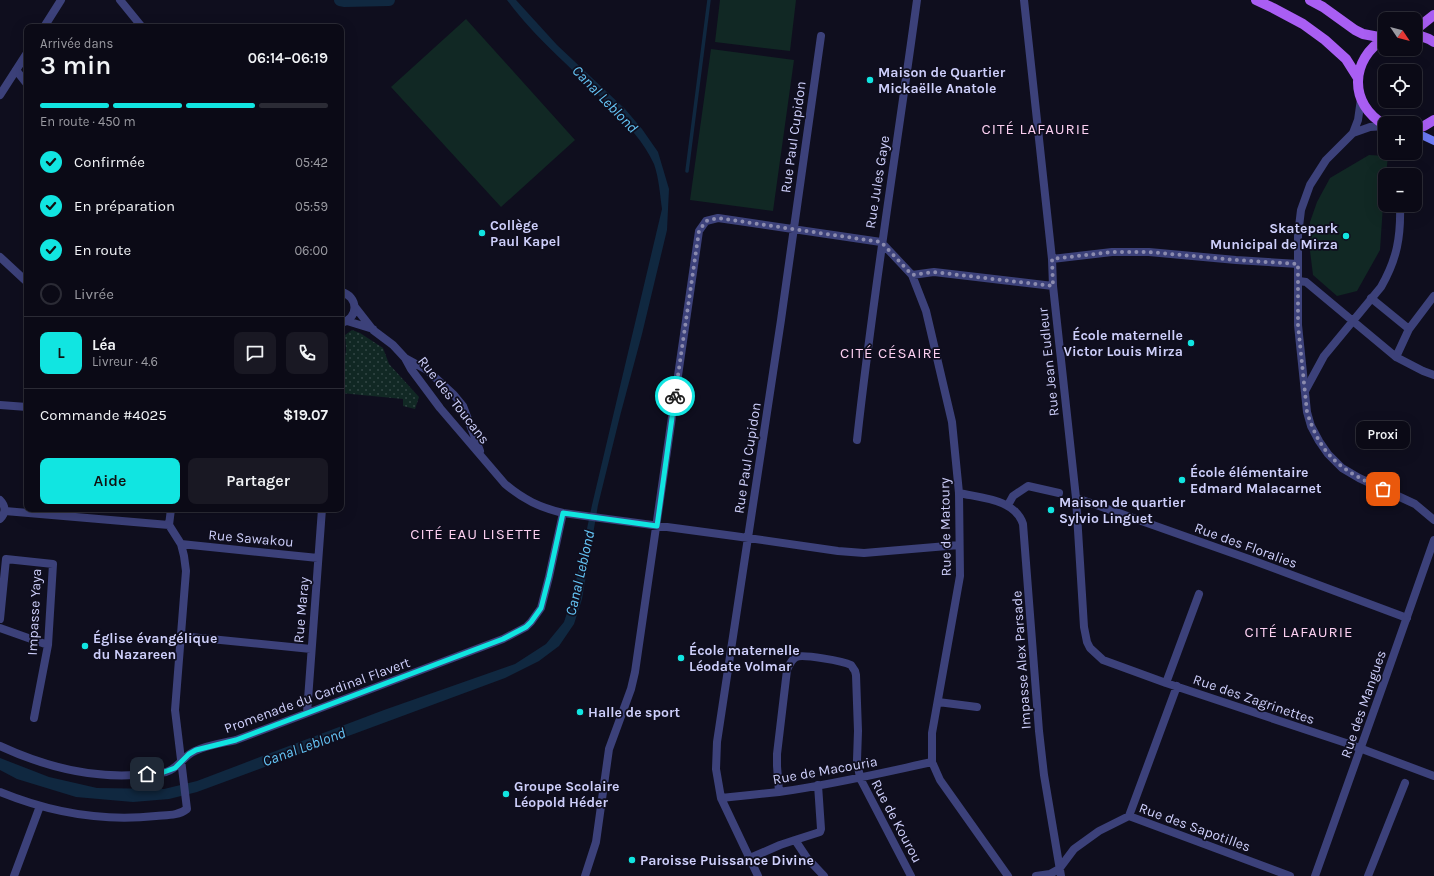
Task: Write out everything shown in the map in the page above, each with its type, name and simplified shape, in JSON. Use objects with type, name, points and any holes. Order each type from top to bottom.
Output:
[{"type":"main road","points":[[1256,0],[1304,24],[1326,40],[1346,59],[1358,78]]},
{"type":"main road","points":[[1310,0],[1323,7],[1355,30],[1363,34],[1378,37]]},
{"type":"main road","points":[[1422,24],[1434,15]]},
{"type":"main road","points":[[1422,36],[1429,38],[1434,42]]},
{"type":"main road","points":[[1378,43],[1365,56],[1360,66],[1358,78],[1358,89],[1361,99],[1371,115],[1378,120]]},
{"type":"main road","points":[[1422,126],[1434,120]]},
{"type":"main road","points":[[1422,135],[1434,140]]},
{"type":"street","points":[[46,24],[61,0]]},
{"type":"street","points":[[120,0],[140,24]]},
{"type":"street","name":"Rue Jules Gaye","points":[[857,440],[864,369],[881,242],[917,0]]},
{"type":"street","name":"Rue Jean Eudleur","points":[[1024,0],[1076,498],[1084,627]]},
{"type":"street","name":"Rue Paul Cupidon","points":[[758,876],[730,820],[721,798],[716,769],[717,742],[794,229],[821,36]]},
{"type":"street","points":[[0,95],[24,58]]},
{"type":"street","points":[[16,70],[24,80]]},
{"type":"street","points":[[1361,99],[1358,120],[1353,133],[1326,160],[1310,185],[1301,210],[1298,235],[1298,325],[1307,412],[1311,426],[1319,441],[1328,454],[1342,468],[1359,478],[1415,504],[1434,520]]},
{"type":"street","points":[[1353,133],[1370,127],[1378,126]]},
{"type":"street","points":[[1305,391],[1324,356],[1381,287],[1388,275],[1396,254],[1400,236],[1400,212]]},
{"type":"street","points":[[588,875],[596,842],[609,749],[635,672],[699,231],[706,221],[718,218],[881,242]]},
{"type":"street","name":"Rue de Matoury","points":[[881,242],[912,275],[926,311],[952,422],[959,493],[960,576],[932,733],[932,762],[940,780],[1008,876]]},
{"type":"street","points":[[1052,259],[1112,252],[1149,252],[1298,264]]},
{"type":"street","points":[[0,257],[24,279]]},
{"type":"street","points":[[912,275],[934,272],[1053,286]]},
{"type":"street","points":[[1299,281],[1306,282],[1396,357],[1434,376]]},
{"type":"street","name":"Rue des Toucans","points":[[344,292],[353,300],[355,307],[373,330],[393,345],[405,358],[411,369],[440,408],[505,484],[516,494],[530,502],[563,513],[657,526]]},
{"type":"street","points":[[1396,357],[1409,329],[1434,296]]},
{"type":"street","points":[[1371,298],[1409,329]]},
{"type":"street","points":[[344,323],[353,315],[355,307]]},
{"type":"street","name":"Rue des Toucans","points":[[344,324],[373,330]]},
{"type":"street","name":"Rue des Toucans","points":[[405,358],[427,370],[454,395],[463,406],[482,457]]},
{"type":"street","points":[[0,405],[24,407]]},
{"type":"street","points":[[1008,506],[1012,496],[1028,486],[1059,493]]},
{"type":"street","name":"Impasse Alex Parsade","points":[[959,493],[1000,502],[1016,511],[1023,524],[1039,730],[1044,775],[1060,873]]},
{"type":"street","name":"Rue des Floralies","points":[[1076,498],[1249,559],[1407,618]]},
{"type":"street","points":[[0,500],[5,511],[0,519]]},
{"type":"street","points":[[5,511],[169,525]]},
{"type":"street","points":[[0,792],[40,806],[60,811],[120,818],[181,814],[187,808],[175,710],[186,571],[181,544],[169,525],[171,512]]},
{"type":"street","name":"Rue Maray","points":[[307,713],[322,512]]},
{"type":"street","name":"Promenade du Cardinal Flavert","points":[[0,746],[21,756],[69,770],[118,776],[164,772],[175,768],[189,754],[196,750],[236,740],[503,639],[526,627],[536,616],[542,604],[563,513]]},
{"type":"street","points":[[657,526],[838,551],[864,553],[959,545]]},
{"type":"street","name":"Rue des Mangues","points":[[1315,876],[1434,540]]},
{"type":"street","name":"Rue Sawakou","points":[[181,544],[318,558]]},
{"type":"street","name":"Impasse Yaya","points":[[0,619],[6,559],[53,564],[48,645],[34,718]]},
{"type":"street","points":[[1166,683],[1199,594]]},
{"type":"street","name":"Rue des Zagrinettes","points":[[1084,627],[1087,642],[1090,648],[1099,657],[1166,683],[1361,749],[1434,776]]},
{"type":"street","points":[[0,628],[48,645]]},
{"type":"street","points":[[180,636],[311,649]]},
{"type":"street","name":"Rue de Kourou","points":[[779,792],[777,754],[787,670],[791,661],[799,656],[825,659],[851,665],[855,671],[858,730],[857,760],[860,778],[911,876]]},
{"type":"street","points":[[1129,816],[1177,686]]},
{"type":"street","points":[[938,702],[977,707]]},
{"type":"street","name":"Rue de Macouria","points":[[721,798],[779,792],[860,778],[932,762]]},
{"type":"street","points":[[1368,876],[1405,783]]},
{"type":"street","points":[[750,858],[780,844],[820,832],[818,785]]},
{"type":"street","points":[[14,876],[40,806]]},
{"type":"street","name":"Rue des Sapotilles","points":[[1060,873],[1074,849],[1099,831],[1129,816],[1290,876]]},
{"type":"street","points":[[795,840],[824,876]]},
{"type":"street","points":[[1036,876],[1060,873]]},
{"type":"green space","points":[[720,0],[796,0],[790,51],[715,42]]},
{"type":"green space","points":[[466,19],[575,140],[501,207],[391,87]]},
{"type":"green space","points":[[711,49],[794,60],[773,211],[690,200]]},
{"type":"green space","name":"Skatepark Municipal de Mirza","points":[[1369,155],[1378,155],[1378,160],[1388,160],[1387,168],[1378,168],[1378,212],[1383,212],[1380,250],[1357,291],[1337,296],[1313,275],[1310,251],[1310,222],[1317,202],[1330,178]]},
{"type":"green space","points":[[352,330],[360,333],[383,348],[389,364],[419,397],[415,409],[403,406],[403,399],[344,393],[344,367],[346,349],[345,335]]},
{"type":"water","name":"Canal Leblond","points":[[507,0],[516,0],[557,45],[625,109],[642,129],[658,152],[669,189],[667,230],[598,505],[582,599],[574,624],[559,646],[539,661],[505,678],[197,792],[169,799],[133,802],[76,797],[17,779],[0,770],[0,758],[49,777],[97,788],[164,789],[197,781],[384,710],[515,664],[546,644],[564,622],[573,595],[592,505],[662,209],[656,169],[650,156],[640,141],[616,113],[543,42],[518,15]]},
{"type":"waterway","points":[[340,0],[389,0]]},
{"type":"waterway","points":[[687,171],[709,0]]},
{"type":"way so far","points":[[675,396],[699,231],[706,221],[718,218],[881,242],[912,275],[934,272],[1053,286],[1052,259],[1112,252],[1149,252],[1298,264],[1298,325],[1307,412],[1311,426],[1328,454],[1342,468],[1383,489]]},
{"type":"place","name":"Maison de Quartier Mickaëlle Anatole","points":[[870,80]]},
{"type":"place","name":"Collège Paul Kapel","points":[[482,233]]},
{"type":"place","name":"Skatepark Municipal de Mirza","points":[[1346,236]]},
{"type":"place","name":"École maternelle Victor Louis Mirza","points":[[1191,343]]},
{"type":"place","name":"École élémentaire Edmard Malacarnet","points":[[1182,480]]},
{"type":"place","name":"Proxi","points":[[1383,489]]},
{"type":"place","name":"Maison de quartier Sylvio Linguet","points":[[1051,510]]},
{"type":"place","name":"Église évangélique du Nazareen","points":[[85,646]]},
{"type":"place","name":"École maternelle Léodate Volmar","points":[[681,658]]},
{"type":"place","name":"Halle de sport","points":[[580,712]]},
{"type":"place","name":"Groupe Scolaire Léopold Héder","points":[[506,794]]},
{"type":"place","name":"Paroisse Puissance Divine","points":[[632,860]]},
{"type":"district","name":"CITÉ LAFAURIE","points":[[1036,129]]},
{"type":"district","name":"CITÉ CÉSAIRE","points":[[891,353]]},
{"type":"district","name":"CITÉ EAU LISETTE","points":[[476,534]]},
{"type":"district","name":"CITÉ LAFAURIE","points":[[1299,632]]},
{"type":"route","points":[[147,774],[164,772],[175,768],[189,754],[196,750],[236,740],[503,639],[526,627],[541,608],[563,513],[657,526],[675,396]]}]
